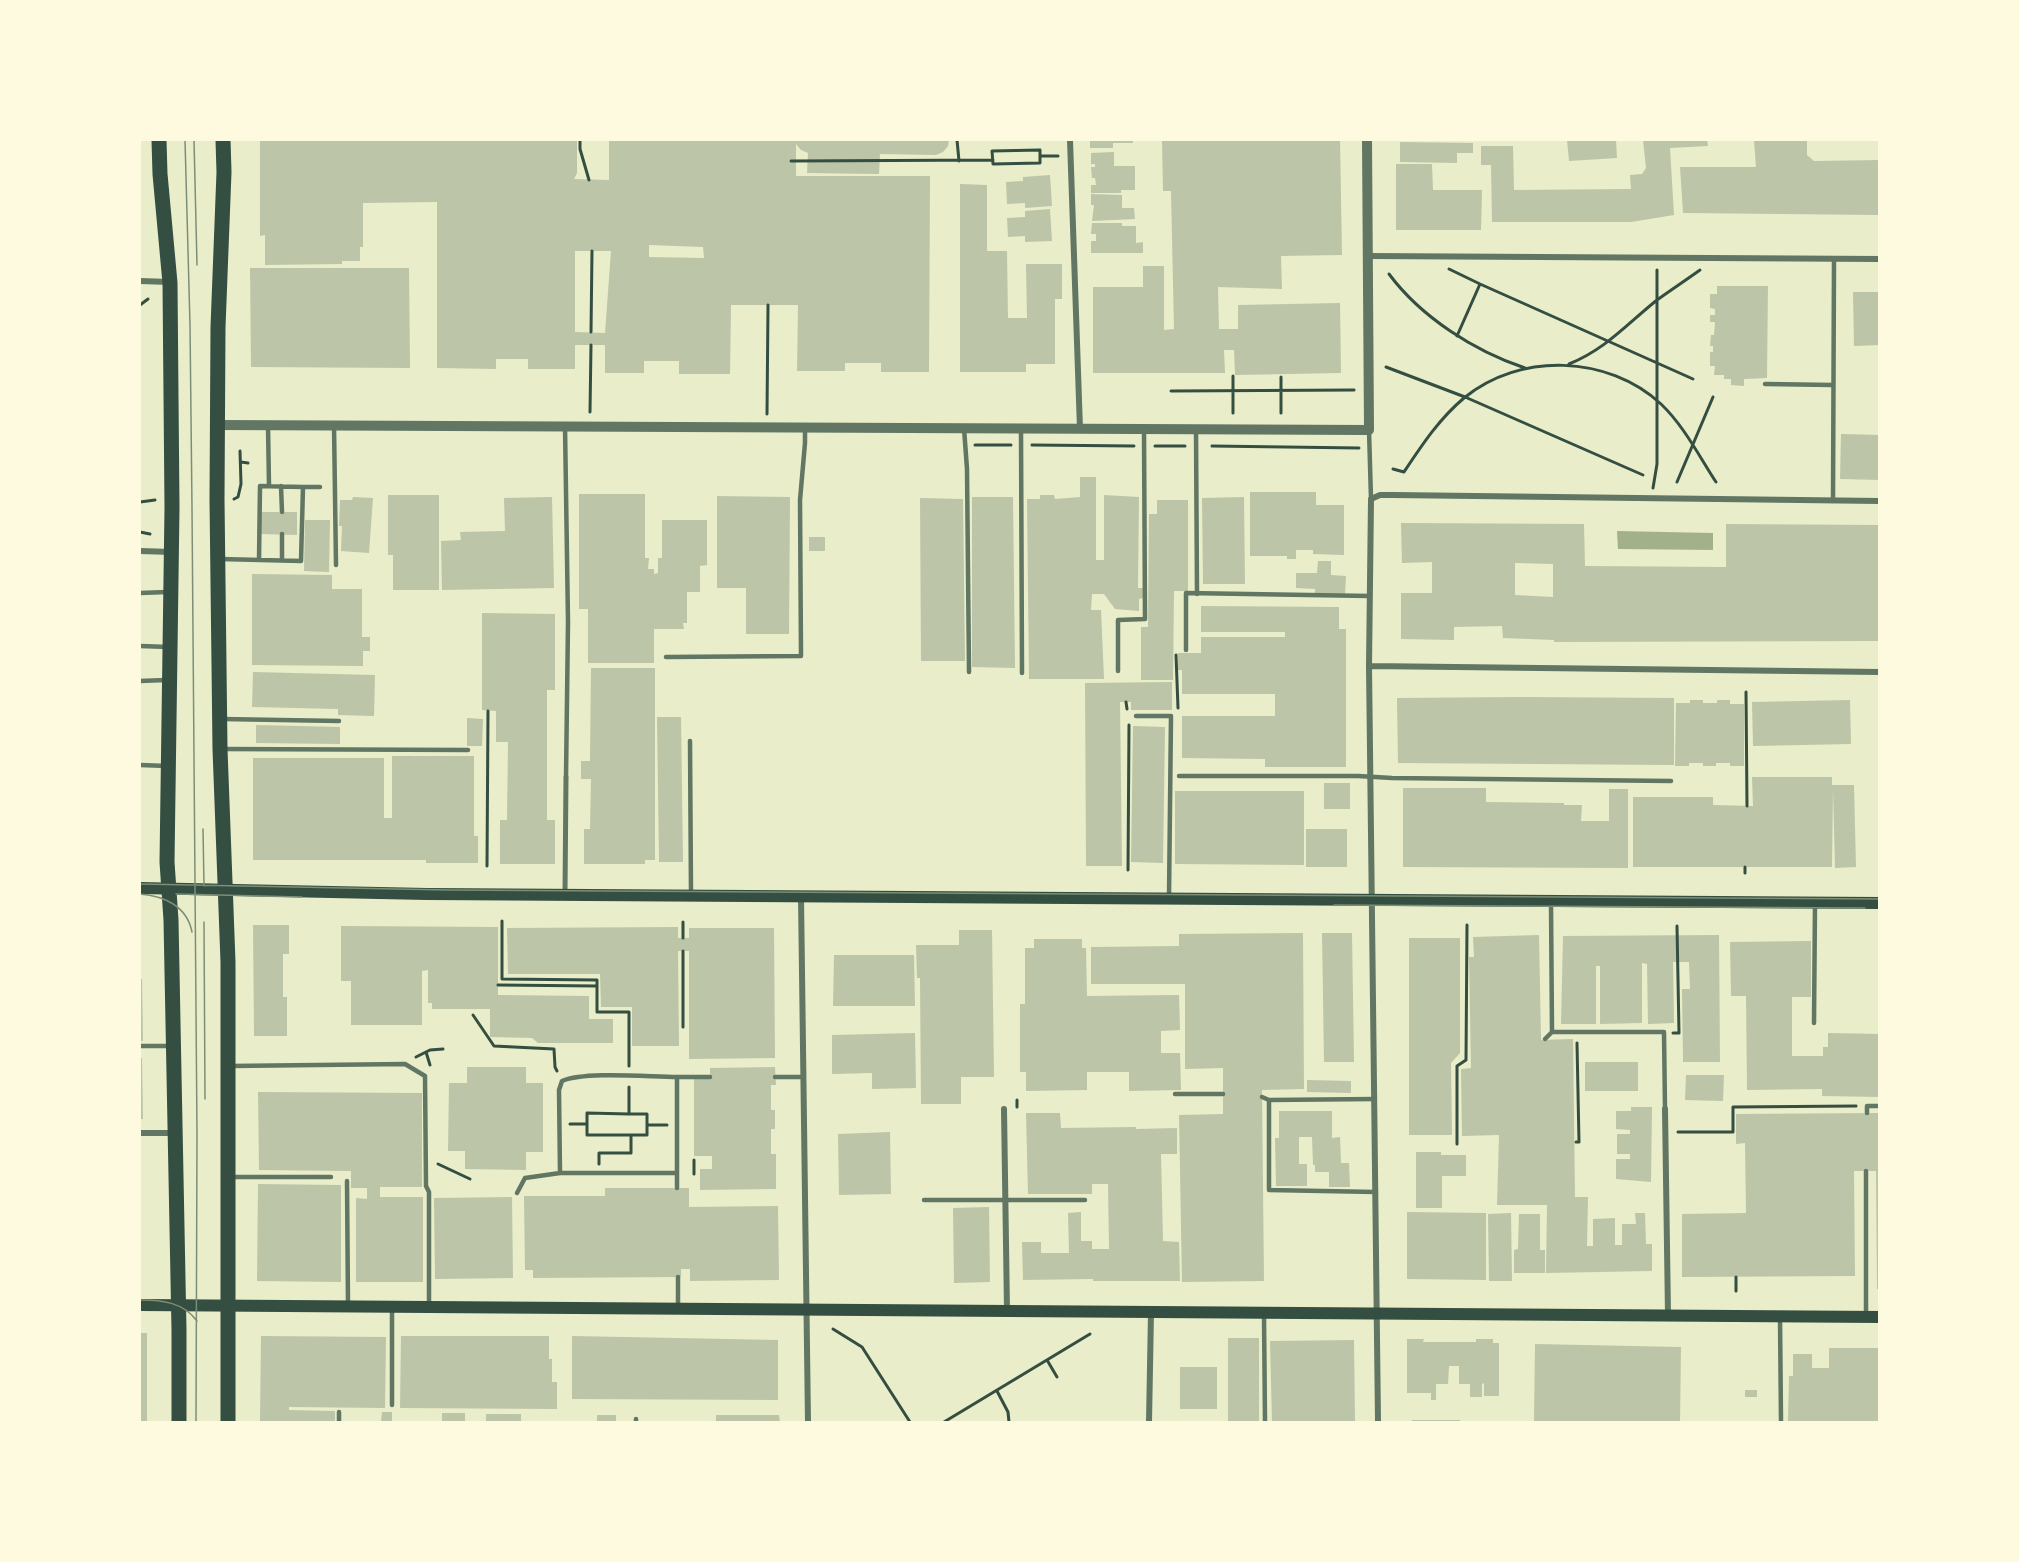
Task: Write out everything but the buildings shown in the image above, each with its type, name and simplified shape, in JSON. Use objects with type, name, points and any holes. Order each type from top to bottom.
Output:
[{"type":"main road","points":[[159,140],[170,282],[172,592],[167,861],[175,1133],[179,1422]]},
{"type":"main road","points":[[223,140],[217,499],[219,719],[228,962],[228,1422]]},
{"type":"main road","points":[[140,888],[565,895],[1880,903]]},
{"type":"main road","points":[[140,1305],[1880,1317]]},
{"type":"street","points":[[1070,140],[1080,429]]},
{"type":"street","points":[[218,425],[1369,430],[1366,140]]},
{"type":"street","points":[[1368,256],[1880,259]]},
{"type":"street","points":[[140,281],[170,282]]},
{"type":"street","points":[[1378,1422],[1369,666],[1371,499],[1380,495],[1393,495],[1880,501]]},
{"type":"street","points":[[140,551],[172,552]]},
{"type":"street","points":[[1369,666],[1880,672]]},
{"type":"street","points":[[565,895],[567,777]]},
{"type":"street","points":[[801,897],[808,1422]]},
{"type":"street","points":[[1004,1109],[1007,1311]]},
{"type":"street","points":[[1665,1109],[1668,1316]]},
{"type":"street","points":[[140,1133],[175,1133]]},
{"type":"street","points":[[1149,1422],[1150,1312]]},
{"type":"lane","points":[[1833,501],[1834,259]]},
{"type":"lane","points":[[1765,384],[1833,385]]},
{"type":"lane","points":[[268,425],[269,486]]},
{"type":"lane","points":[[334,425],[336,565]]},
{"type":"lane","points":[[565,426],[568,622],[567,777]]},
{"type":"lane","points":[[666,657],[801,656],[800,500],[805,428]]},
{"type":"lane","points":[[964,428],[967,469],[969,672]]},
{"type":"lane","points":[[1021,430],[1022,673]]},
{"type":"lane","points":[[1118,671],[1118,620],[1145,619],[1144,430]]},
{"type":"lane","points":[[1196,430],[1197,594]]},
{"type":"lane","points":[[1369,430],[1371,499]]},
{"type":"lane","points":[[259,560],[260,486],[320,487]]},
{"type":"lane","points":[[281,486],[282,512]]},
{"type":"lane","points":[[218,559],[302,561],[303,487]]},
{"type":"lane","points":[[282,534],[282,560]]},
{"type":"lane","points":[[140,593],[172,592]]},
{"type":"lane","points":[[1186,648],[1186,593],[1370,596]]},
{"type":"lane","points":[[140,646],[171,647]]},
{"type":"lane","points":[[140,681],[171,679]]},
{"type":"lane","points":[[1136,716],[1172,716],[1168,900]]},
{"type":"lane","points":[[219,719],[339,721]]},
{"type":"lane","points":[[690,741],[691,896]]},
{"type":"lane","points":[[220,749],[468,750]]},
{"type":"lane","points":[[140,765],[169,766]]},
{"type":"lane","points":[[1179,776],[1671,781]]},
{"type":"lane","points":[[1545,1040],[1552,1032],[1551,901]]},
{"type":"lane","points":[[1814,1023],[1815,903]]},
{"type":"lane","points":[[1552,1032],[1664,1032],[1665,1109]]},
{"type":"lane","points":[[140,1046],[173,1046]]},
{"type":"lane","points":[[229,1066],[405,1064],[425,1076],[426,1186],[429,1192],[429,1306]]},
{"type":"lane","points":[[560,1173],[559,1090],[562,1081],[573,1076],[710,1077]]},
{"type":"lane","points":[[677,1077],[677,1188]]},
{"type":"lane","points":[[775,1077],[803,1077]]},
{"type":"lane","points":[[1175,1094],[1223,1094]]},
{"type":"lane","points":[[1262,1097],[1269,1100],[1375,1099]]},
{"type":"lane","points":[[1269,1100],[1269,1190],[1376,1191]]},
{"type":"lane","points":[[1867,1113],[1867,1106],[1880,1106]]},
{"type":"lane","points":[[1866,1171],[1866,1317]]},
{"type":"lane","points":[[518,1192],[525,1178],[560,1173],[676,1173]]},
{"type":"lane","points":[[229,1177],[332,1177]]},
{"type":"lane","points":[[347,1181],[348,1306]]},
{"type":"lane","points":[[924,1200],[1085,1200]]},
{"type":"lane","points":[[678,1277],[678,1308]]},
{"type":"lane","points":[[392,1306],[392,1405]]},
{"type":"lane","points":[[1264,1312],[1265,1422]]},
{"type":"lane","points":[[1780,1317],[1781,1422]]},
{"type":"lane","points":[[339,1413],[339,1422]]},
{"type":"path","points":[[580,140],[580,149],[589,180]]},
{"type":"path","points":[[957,140],[959,161]]},
{"type":"path","points":[[1040,150],[1040,156],[1040,163],[993,164],[992,151],[1040,150]]},
{"type":"path","points":[[1040,156],[1060,156]]},
{"type":"path","points":[[791,161],[993,160]]},
{"type":"path","points":[[591,332],[592,251]]},
{"type":"path","points":[[1444,266],[1694,379]]},
{"type":"path","points":[[1653,498],[1653,481],[1657,464],[1657,268]]},
{"type":"path","points":[[1568,364],[1611,341],[1657,300],[1702,268]]},
{"type":"path","points":[[1389,274],[1405,295],[1457,336],[1489,354],[1526,368]]},
{"type":"path","points":[[1457,336],[1480,284]]},
{"type":"path","points":[[140,305],[148,299]]},
{"type":"path","points":[[767,414],[768,305]]},
{"type":"path","points":[[590,413],[591,345]]},
{"type":"path","points":[[1393,469],[1404,472],[1432,431],[1466,397],[1498,379],[1526,368],[1568,364],[1622,379],[1639,387],[1657,400],[1674,418],[1716,482]]},
{"type":"path","points":[[1386,366],[1466,397],[1643,475]]},
{"type":"path","points":[[1233,376],[1233,413]]},
{"type":"path","points":[[1281,377],[1281,413]]},
{"type":"path","points":[[1171,391],[1354,390]]},
{"type":"path","points":[[1677,482],[1713,398]]},
{"type":"path","points":[[217,499],[237,499],[238,497],[241,484],[240,451]]},
{"type":"path","points":[[240,462],[248,463]]},
{"type":"path","points":[[140,502],[172,500]]},
{"type":"path","points":[[140,532],[150,534]]},
{"type":"path","points":[[1178,716],[1176,650],[1186,648]]},
{"type":"path","points":[[1746,692],[1747,806]]},
{"type":"path","points":[[1126,702],[1127,714]]},
{"type":"path","points":[[487,866],[488,711]]},
{"type":"path","points":[[1128,870],[1129,725]]},
{"type":"path","points":[[1745,867],[1745,873]]},
{"type":"path","points":[[502,921],[502,979],[498,985],[597,986]]},
{"type":"path","points":[[683,922],[683,938]]},
{"type":"path","points":[[1457,1144],[1457,1066],[1466,1060],[1467,925]]},
{"type":"path","points":[[1664,1032],[1679,1033],[1677,926]]},
{"type":"path","points":[[683,951],[684,1027]]},
{"type":"path","points":[[502,979],[597,980],[597,1012],[629,1012],[629,1114]]},
{"type":"path","points":[[473,1015],[494,1046],[554,1049],[555,1067],[562,1081]]},
{"type":"path","points":[[1576,1142],[1579,1142],[1577,1032]]},
{"type":"path","points":[[405,1064],[430,1050],[443,1049]]},
{"type":"path","points":[[426,1052],[432,1069]]},
{"type":"path","points":[[1675,1132],[1733,1132],[1733,1107],[1867,1106]]},
{"type":"path","points":[[587,1113],[647,1114],[647,1135],[587,1135],[587,1124],[587,1113]]},
{"type":"path","points":[[579,1124],[587,1124]]},
{"type":"path","points":[[647,1125],[660,1125]]},
{"type":"path","points":[[598,1173],[599,1153],[631,1153],[631,1135]]},
{"type":"path","points":[[694,1160],[694,1174]]},
{"type":"path","points":[[1736,1277],[1736,1291]]},
{"type":"path","points":[[833,1329],[862,1347],[910,1422]]},
{"type":"path","points":[[944,1422],[1090,1334]]},
{"type":"path","points":[[1047,1360],[1057,1377]]},
{"type":"path","points":[[997,1391],[1008,1412],[1009,1422]]},
{"type":"shaded area","points":[[1617,531],[1713,533],[1713,550],[1618,549]]},
{"type":"tram line","points":[[185,140],[192,508],[197,1134],[196,1422]]},
{"type":"tram line","points":[[194,140],[197,265]]},
{"type":"tram line","points":[[203,829],[204,886]]},
{"type":"tram line","points":[[140,884],[448,890],[1880,899]]},
{"type":"tram line","points":[[140,894],[158,897],[180,909],[192,932]]},
{"type":"tram line","points":[[176,894],[302,897]]},
{"type":"tram line","points":[[1334,905],[1865,908]]},
{"type":"tram line","points":[[204,922],[205,1099]]},
{"type":"tram line","points":[[140,1300],[172,1303],[185,1310],[197,1321]]}]
